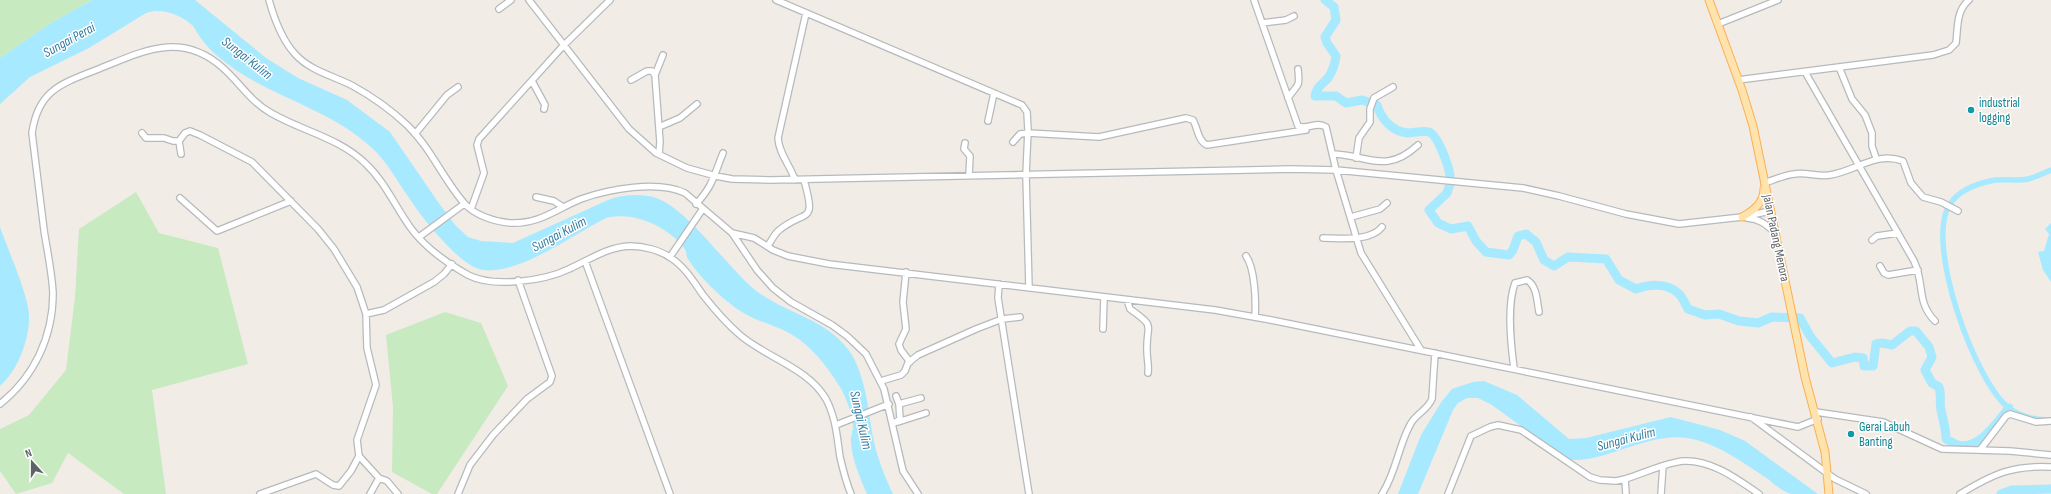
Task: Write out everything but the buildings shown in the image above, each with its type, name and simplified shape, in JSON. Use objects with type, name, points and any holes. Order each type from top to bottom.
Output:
[{"type":"main road","name":"Jalan Padang Menora","points":[[1709,0],[1753,126],[1805,377],[1817,416],[1825,452],[1829,494]]},
{"type":"main road","points":[[1742,217],[1752,212],[1760,204],[1764,194],[1764,183]]},
{"type":"street","points":[[269,0],[284,38],[295,54],[308,66],[353,86],[384,105],[425,144],[464,204],[471,210],[509,223],[535,221],[582,199],[608,192],[648,187],[663,187],[677,189],[685,193],[702,210],[732,233],[757,270],[773,288],[791,302],[832,325],[848,336],[866,354],[881,381],[896,423],[903,471],[918,494]]},
{"type":"street","points":[[498,8],[511,0]]},
{"type":"street","points":[[529,0],[563,46],[629,129],[659,154],[687,168],[716,176],[732,178],[804,180],[1290,169],[1336,170],[1523,188],[1626,214],[1679,224],[1742,217],[1770,211]]},
{"type":"street","points":[[471,210],[484,173],[477,145],[479,139],[563,46],[610,0]]},
{"type":"street","points":[[776,0],[1022,105],[1025,108],[1028,133],[1026,175],[1029,288]]},
{"type":"street","points":[[1254,0],[1298,126],[1303,128],[1321,125],[1326,127]]},
{"type":"street","points":[[1718,24],[1778,0]]},
{"type":"street","points":[[1738,80],[1934,55],[1948,50],[1956,43],[1959,14],[1963,5],[1969,0]]},
{"type":"street","points":[[795,180],[782,155],[778,138],[806,13]]},
{"type":"street","points":[[1262,23],[1286,20],[1294,16]]},
{"type":"street","points":[[0,404],[14,393],[31,371],[42,350],[50,323],[52,293],[32,133],[38,109],[45,97],[58,86],[142,51],[158,47],[176,47],[189,49],[207,57],[223,68],[255,102],[267,111],[345,148],[365,163],[381,181],[411,229],[433,252],[471,276],[490,282],[549,276],[566,271],[612,249],[629,246],[645,248],[672,255],[722,317],[740,335],[757,348],[811,380],[828,402],[836,425],[841,460],[851,494]]},
{"type":"street","points":[[659,154],[660,142],[655,75],[664,55]]},
{"type":"street","points":[[1839,67],[1852,99],[1864,115],[1872,133],[1872,146],[1876,158]]},
{"type":"street","points":[[1288,98],[1298,88],[1300,83],[1298,69]]},
{"type":"street","points":[[631,80],[647,71],[652,71],[655,75]]},
{"type":"street","points":[[1805,72],[1898,232],[1918,270],[1925,310],[1935,321]]},
{"type":"street","points":[[532,81],[544,101],[544,109]]},
{"type":"street","points":[[415,134],[443,100],[458,87]]},
{"type":"street","points":[[1356,158],[1357,141],[1370,122],[1370,109],[1376,95],[1392,87]]},
{"type":"street","points":[[988,121],[994,93]]},
{"type":"street","points":[[659,127],[680,118],[696,104]]},
{"type":"street","points":[[1013,142],[1020,134],[1028,133],[1099,136],[1190,118],[1193,120],[1203,143],[1216,145],[1326,127]]},
{"type":"street","points":[[1326,127],[1336,170],[1356,238],[1362,253],[1375,277],[1421,350]]},
{"type":"street","points":[[181,154],[179,141],[185,133],[190,131],[252,162],[291,201],[334,249],[357,287],[366,314],[367,348],[376,385],[357,440],[359,456],[379,478],[388,481],[398,494]]},
{"type":"street","points":[[142,133],[146,138],[179,141]]},
{"type":"street","points":[[965,143],[964,149],[970,156],[969,176]]},
{"type":"street","points":[[1332,154],[1344,154],[1356,158],[1381,161],[1394,160],[1406,156],[1418,145]]},
{"type":"street","points":[[696,204],[707,192],[716,176],[723,153]]},
{"type":"street","points":[[1764,183],[1794,174],[1828,176],[1876,158],[1887,157],[1903,161],[1911,183],[1923,197],[1941,202],[1958,211]]},
{"type":"street","points":[[768,246],[779,230],[805,216],[810,209],[804,180]]},
{"type":"street","points":[[536,197],[554,201],[563,207]]},
{"type":"street","points":[[180,198],[217,231],[291,201]]},
{"type":"street","points":[[1351,217],[1380,209],[1387,203]]},
{"type":"street","points":[[419,237],[464,204]]},
{"type":"street","points":[[672,255],[702,210]]},
{"type":"street","points":[[1742,217],[1754,218],[1766,223],[1774,232]]},
{"type":"street","points":[[1324,238],[1356,238],[1378,233],[1382,227]]},
{"type":"street","points":[[1872,240],[1877,236],[1898,232]]},
{"type":"street","points":[[732,233],[754,238],[772,250],[795,258],[829,264],[906,272],[1255,317],[1798,426],[1817,416],[1883,422],[1942,449],[2051,455]]},
{"type":"street","points":[[1246,256],[1251,262],[1256,303],[1255,317]]},
{"type":"street","points":[[585,261],[670,494]]},
{"type":"street","points":[[366,314],[384,310],[434,282],[444,274],[452,264]]},
{"type":"street","points":[[1880,266],[1884,274],[1888,275],[1918,270]]},
{"type":"street","points":[[906,272],[903,302],[906,329],[899,344],[900,350],[910,362]]},
{"type":"street","points":[[458,494],[470,465],[493,435],[527,399],[550,382],[552,376],[518,280]]},
{"type":"street","points":[[1514,368],[1511,326],[1513,289],[1515,283],[1522,280],[1531,283],[1537,299],[1539,312]]},
{"type":"street","points":[[999,284],[998,298],[1029,494]]},
{"type":"street","points":[[1103,329],[1104,297]]},
{"type":"street","points":[[1127,300],[1130,309],[1143,317],[1147,323],[1149,332],[1147,348],[1149,364],[1148,373]]},
{"type":"street","points":[[881,381],[901,375],[910,362],[918,355],[1002,319],[1020,317]]},
{"type":"street","points":[[1382,494],[1392,476],[1410,424],[1430,405],[1432,399],[1436,353]]},
{"type":"street","points":[[896,396],[899,404],[900,419],[896,423]]},
{"type":"street","points":[[899,404],[921,398]]},
{"type":"street","points":[[836,425],[889,404]]},
{"type":"street","points":[[896,423],[926,413]]},
{"type":"street","points":[[1980,450],[2006,416],[2010,414],[2036,422],[2051,421]]},
{"type":"street","points":[[1751,416],[1835,479],[1866,494]]},
{"type":"street","points":[[1448,494],[1472,436],[1490,427],[1498,425],[1521,430],[1590,477],[1600,480],[1616,481],[1683,461],[1702,463],[1727,472],[1759,494]]},
{"type":"street","points":[[260,494],[316,474],[333,486],[338,486],[351,471],[359,456]]},
{"type":"street","points":[[1661,494],[1664,466]]},
{"type":"street","points":[[1960,494],[1998,473],[2028,466],[2051,467]]},
{"type":"street","points":[[370,494],[379,478]]},
{"type":"street","points":[[1625,478],[1626,494]]},
{"type":"green space","points":[[0,0],[92,0],[51,23],[0,58]]},
{"type":"green space","points":[[136,192],[159,233],[218,248],[248,364],[152,390],[166,494],[124,494],[68,453],[52,483],[16,494],[0,471],[0,429],[29,415],[66,370],[75,297],[79,229]]},
{"type":"green space","points":[[445,312],[481,323],[508,386],[437,494],[432,494],[392,472],[393,407],[386,335]]},
{"type":"water","name":"Sungai Perai","points":[[92,0],[195,0],[266,58],[298,78],[347,100],[390,132],[455,225],[468,237],[481,241],[513,243],[608,200],[625,196],[650,196],[668,204],[694,225],[755,290],[780,305],[820,325],[843,343],[852,355],[860,374],[866,395],[877,452],[893,494],[867,494],[853,455],[851,440],[853,422],[849,406],[840,387],[822,361],[799,339],[781,329],[749,316],[726,301],[697,271],[688,259],[685,249],[669,233],[649,222],[617,216],[606,218],[546,252],[513,266],[497,270],[483,270],[471,266],[455,253],[435,232],[387,165],[373,149],[356,135],[337,123],[257,83],[238,71],[211,50],[193,26],[177,15],[158,11],[146,13],[89,48],[30,77],[0,104],[0,58],[51,23]]},
{"type":"water","points":[[2051,223],[2051,282],[2043,270],[2038,252],[2044,251],[2049,234],[2045,229]]},
{"type":"water","points":[[0,227],[25,294],[28,305],[29,324],[22,353],[12,372],[0,386]]},
{"type":"water","points":[[1484,381],[1517,395],[1569,439],[1586,438],[1671,417],[1720,430],[1745,441],[1818,494],[1788,493],[1730,454],[1709,444],[1687,438],[1671,437],[1640,444],[1593,458],[1579,460],[1566,459],[1492,405],[1478,398],[1467,398],[1458,403],[1453,410],[1418,494],[1398,494],[1421,435],[1442,401],[1452,389],[1473,382]]},
{"type":"waterway","points":[[1325,0],[1334,7],[1336,20],[1325,37],[1327,43],[1336,56],[1331,73],[1318,88],[1315,96],[1336,96],[1346,103],[1362,100],[1377,105],[1384,119],[1388,124],[1397,130],[1407,133],[1421,131],[1429,132],[1436,139],[1439,145],[1448,166],[1450,176]]},
{"type":"waterway","points":[[2047,420],[2028,417],[2010,409],[1996,395],[1982,372],[1957,311],[1948,279],[1943,248],[1944,222],[1950,204],[1964,191],[1982,183],[1995,180],[2028,179],[2051,170]]},
{"type":"waterway","points":[[1450,184],[1447,193],[1429,210],[1438,223],[1451,229],[1468,226],[1476,241],[1486,252],[1509,255],[1513,250],[1518,236],[1526,234],[1536,242],[1544,260],[1554,266],[1568,257],[1606,259],[1619,280],[1636,289],[1653,285],[1669,287],[1680,295],[1688,309],[1705,315],[1719,314],[1739,321],[1758,323],[1772,317],[1800,318],[1810,336],[1832,363],[1855,357],[1863,358],[1864,366],[1873,366],[1876,344],[1882,343],[1892,345],[1910,331],[1916,331],[1929,347],[1932,357],[1925,370],[1932,383],[1939,387],[1940,407],[1946,439],[1956,445],[1966,446],[1973,444],[1987,434],[2009,408]]},
{"type":"waterway","name":"Sungai Kulim","points":[[2001,494],[2012,490],[2051,489]]},
{"type":"place","name":"industrial logging","points":[[1971,110]]},
{"type":"place","name":"Gerai Labuh Banting","points":[[1851,434]]}]
